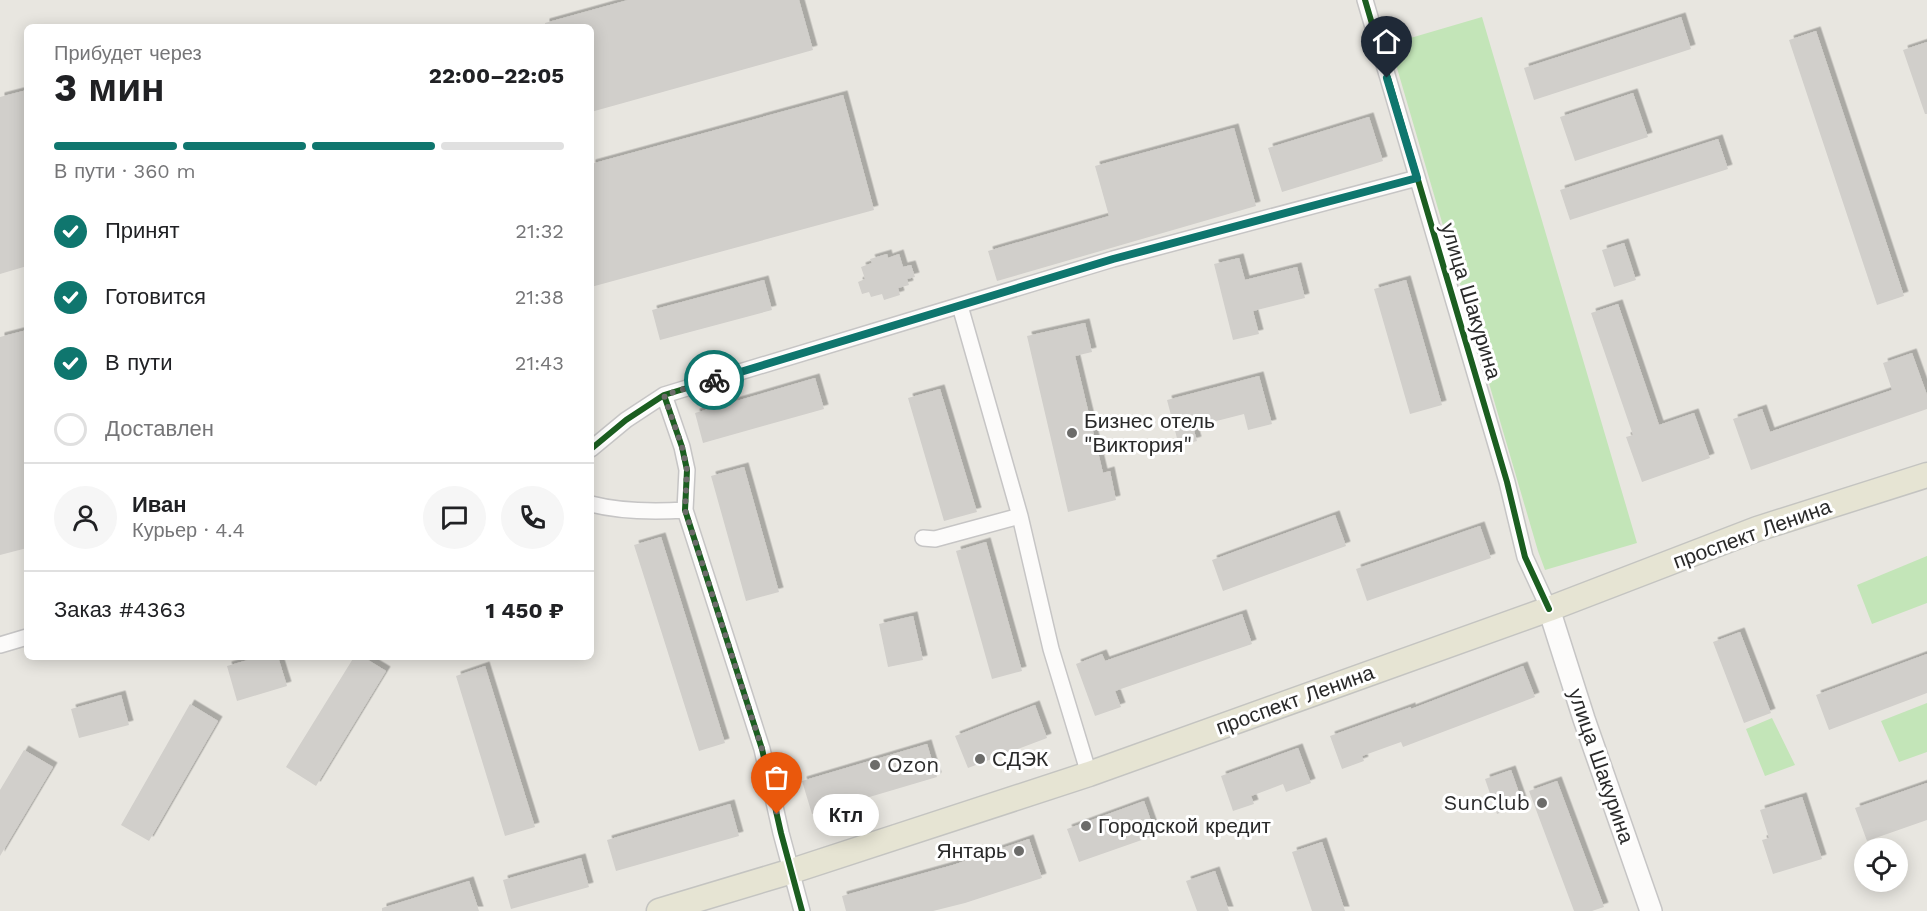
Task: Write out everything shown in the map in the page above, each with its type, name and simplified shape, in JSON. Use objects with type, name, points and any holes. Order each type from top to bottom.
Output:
[{"type":"main road","name":"проспект Ленина","points":[[659,911],[792,871],[1089,774],[1549,609],[1758,529],[1927,475]]},
{"type":"main road","name":"улица Шакурина","points":[[1549,609],[1584,718],[1652,911]]},
{"type":"street","name":"улица Шакурина","points":[[1365,0],[1508,482],[1525,557],[1549,609]]},
{"type":"street","points":[[594,447],[626,420],[664,395],[1113,259],[1417,178]]},
{"type":"street","points":[[960,306],[1020,516],[1051,649],[1089,774]]},
{"type":"street","points":[[664,395],[682,447],[687,470],[685,510],[762,749],[802,911]]},
{"type":"street","points":[[594,505],[654,512],[685,510]]},
{"type":"street","points":[[923,538],[935,539],[1020,516]]},
{"type":"street","points":[[0,645],[24,638]]},
{"type":"green space","points":[[1482,17],[1637,543],[1545,570],[1390,44]]},
{"type":"green space","points":[[1927,556],[1927,603],[1872,624],[1857,585]]},
{"type":"green space","points":[[1927,703],[1927,752],[1899,762],[1881,721]]},
{"type":"green space","points":[[1772,718],[1795,765],[1765,776],[1746,729]]},
{"type":"building","points":[[628,0],[799,0],[813,50],[594,111],[594,24],[545,23]]},
{"type":"building","points":[[1681,17],[1691,49],[1534,100],[1524,68]]},
{"type":"building","points":[[1816,31],[1904,296],[1877,305],[1789,40]]},
{"type":"building","points":[[1927,42],[1927,114],[1925,114],[1903,50]]},
{"type":"building","points":[[24,91],[24,267],[0,274],[0,97]]},
{"type":"building","points":[[1633,93],[1648,137],[1575,161],[1560,117]]},
{"type":"building","points":[[843,95],[874,210],[594,286],[594,163]]},
{"type":"building","points":[[1369,117],[1383,161],[1282,192],[1268,148]]},
{"type":"building","points":[[1234,128],[1256,206],[997,281],[988,251],[1109,216],[1095,166]]},
{"type":"building","points":[[1718,139],[1728,169],[1570,220],[1560,190]]},
{"type":"building","points":[[1624,243],[1636,280],[1614,287],[1602,250]]},
{"type":"building","points":[[887,254],[888,258],[899,254],[903,267],[911,265],[915,277],[907,279],[909,285],[898,288],[900,295],[884,300],[882,294],[871,297],[869,292],[862,294],[858,282],[865,279],[861,267],[872,263],[870,259]]},
{"type":"building","points":[[1239,258],[1245,280],[1297,267],[1305,298],[1253,311],[1259,334],[1233,340],[1214,264]]},
{"type":"building","points":[[764,280],[772,310],[660,340],[652,310]]},
{"type":"building","points":[[1406,280],[1442,405],[1410,414],[1374,289]]},
{"type":"building","points":[[1618,304],[1659,425],[1694,413],[1710,458],[1642,482],[1626,437],[1633,435],[1591,313]]},
{"type":"building","points":[[1085,323],[1092,352],[1075,356],[1103,473],[1110,471],[1116,500],[1068,512],[1027,336]]},
{"type":"building","points":[[24,331],[24,549],[0,555],[0,337]]},
{"type":"building","points":[[1912,353],[1927,395],[1927,409],[1751,470],[1733,419],[1762,409],[1770,432],[1892,390],[1883,363]]},
{"type":"building","points":[[1259,376],[1272,424],[1248,430],[1244,414],[1193,427],[1197,441],[1179,446],[1167,400]]},
{"type":"building","points":[[815,378],[824,409],[703,443],[695,413]]},
{"type":"building","points":[[940,389],[977,512],[944,521],[908,398]]},
{"type":"building","points":[[744,467],[779,592],[746,601],[711,476]]},
{"type":"building","points":[[1335,515],[1346,546],[1223,591],[1212,560]]},
{"type":"building","points":[[1480,526],[1491,558],[1367,601],[1356,569]]},
{"type":"building","points":[[661,537],[725,743],[699,751],[634,545]]},
{"type":"building","points":[[986,542],[1022,671],[992,679],[956,551]]},
{"type":"building","points":[[1242,614],[1252,644],[1115,691],[1121,707],[1095,716],[1076,664],[1102,654],[1105,661]]},
{"type":"building","points":[[913,616],[923,660],[888,667],[879,624]]},
{"type":"building","points":[[1740,632],[1771,713],[1744,723],[1713,642]]},
{"type":"building","points":[[1927,654],[1927,693],[1829,730],[1816,695]]},
{"type":"building","points":[[248,660],[279,660],[287,686],[237,701],[227,666]]},
{"type":"building","points":[[352,660],[368,660],[386,671],[316,786],[286,767]]},
{"type":"building","points":[[485,666],[535,827],[505,836],[456,676]]},
{"type":"building","points":[[1523,666],[1535,697],[1403,747],[1401,742],[1362,756],[1364,761],[1342,769],[1330,736],[1411,707],[1411,709]]},
{"type":"building","points":[[121,695],[129,725],[79,738],[71,709]]},
{"type":"building","points":[[190,704],[218,721],[149,841],[121,825]]},
{"type":"building","points":[[1035,705],[1047,738],[968,768],[955,736]]},
{"type":"building","points":[[927,744],[937,777],[812,814],[802,781]]},
{"type":"building","points":[[1298,748],[1311,783],[1286,792],[1283,784],[1251,796],[1254,804],[1233,811],[1221,776]]},
{"type":"building","points":[[24,750],[53,767],[0,856],[0,790]]},
{"type":"building","points":[[1511,770],[1523,804],[1497,814],[1485,779]]},
{"type":"building","points":[[1557,781],[1604,907],[1592,911],[1574,911],[1529,791]]},
{"type":"building","points":[[1927,783],[1927,820],[1876,838],[1866,838],[1855,808]]},
{"type":"building","points":[[1802,797],[1822,859],[1773,874],[1762,840],[1769,838],[1760,810]]},
{"type":"building","points":[[1144,801],[1156,835],[1079,862],[1067,829]]},
{"type":"building","points":[[730,804],[739,836],[616,871],[607,840]]},
{"type":"building","points":[[1029,839],[1042,878],[933,911],[846,911],[842,896],[953,865]]},
{"type":"building","points":[[1322,842],[1345,911],[1312,911],[1292,852]]},
{"type":"building","points":[[581,858],[589,887],[511,909],[503,880]]},
{"type":"building","points":[[1215,871],[1229,911],[1197,911],[1186,881]]},
{"type":"building","points":[[469,881],[479,911],[382,911],[382,908]]},
{"type":"cycle path","points":[[1365,0],[1507,482],[1525,557],[1549,609]]},
{"type":"cycle path","points":[[594,447],[626,420],[664,395],[1113,259],[1417,178]]},
{"type":"cycle path","points":[[664,395],[682,447],[687,470],[685,510],[762,749],[802,911]]},
{"type":"way so far","points":[[714,380],[664,395],[682,447],[687,470],[685,510],[762,749],[777,814]]},
{"type":"place","name":"Бизнес отель \"Виктория\"","points":[[1072,433]]},
{"type":"place","name":"СДЭК","points":[[980,759]]},
{"type":"place","name":"Ozon","points":[[875,765]]},
{"type":"place","name":"SunClub","points":[[1542,803]]},
{"type":"place","name":"Ктл","points":[[777,814]]},
{"type":"place","name":"Городской кредит","points":[[1086,826]]},
{"type":"place","name":"Янтарь","points":[[1019,851]]},
{"type":"route","points":[[714,380],[1113,259],[1417,178],[1387,78]]}]
